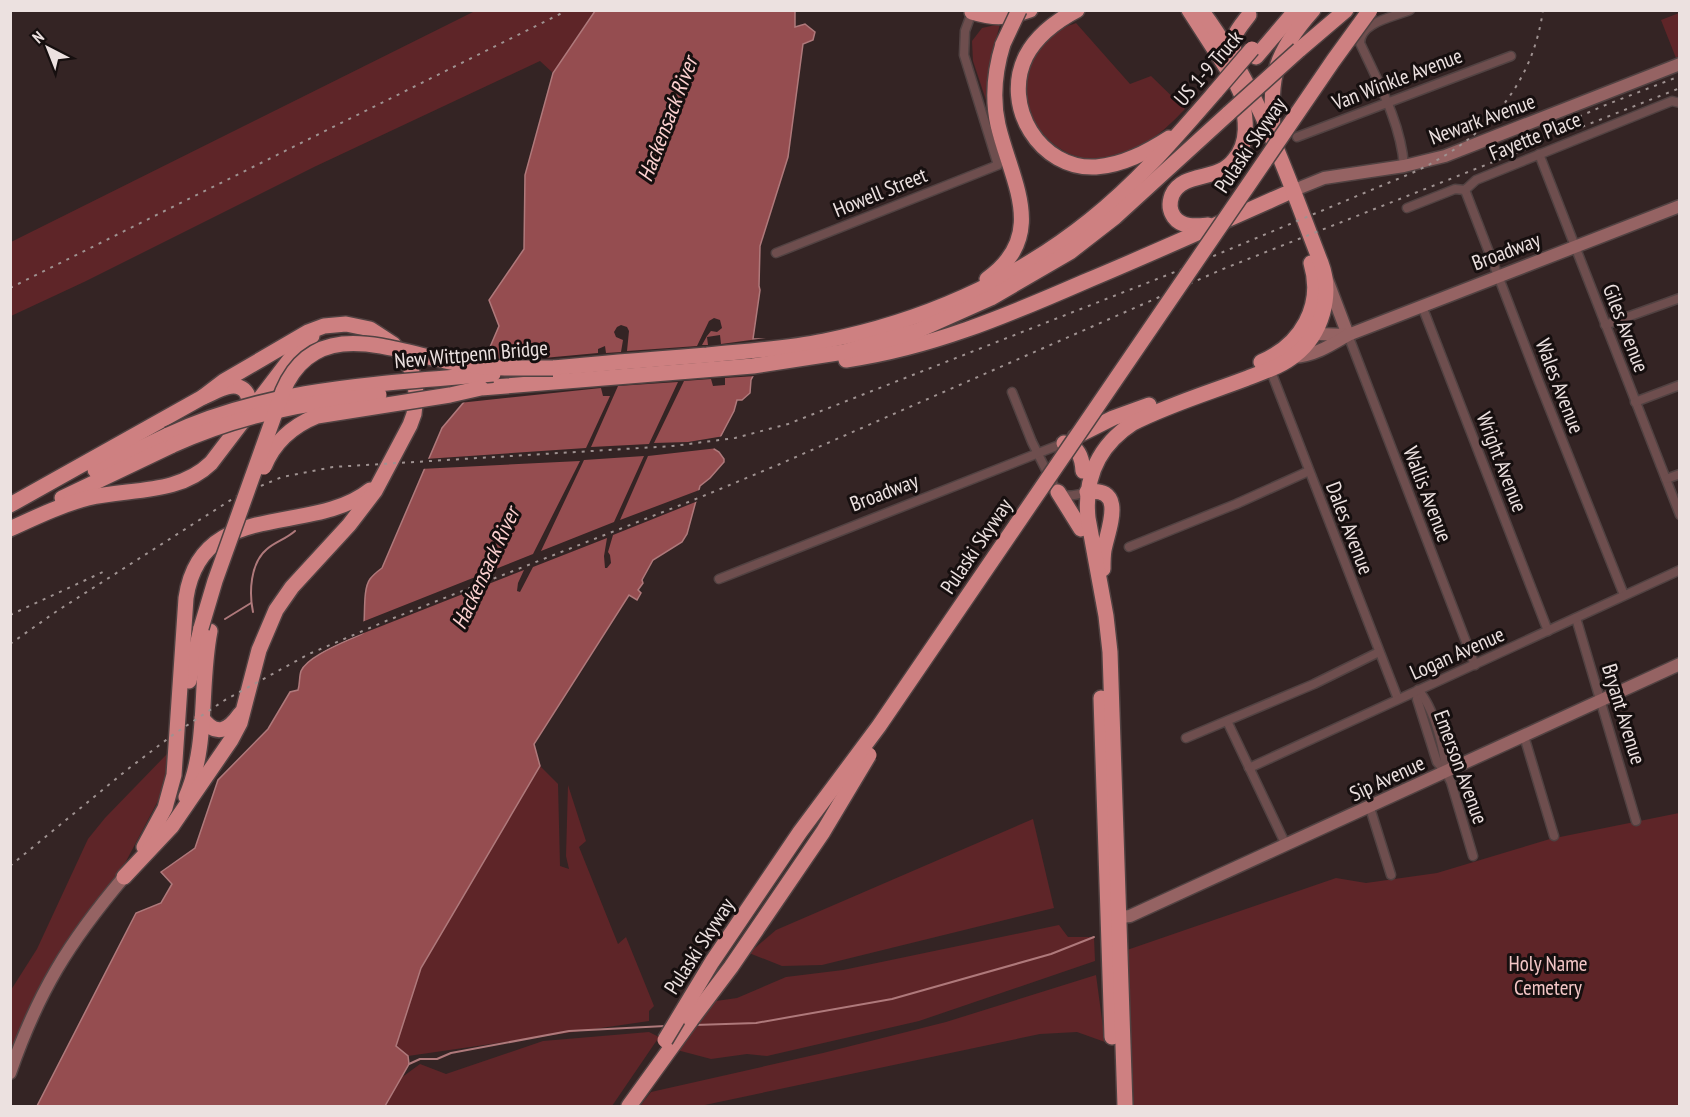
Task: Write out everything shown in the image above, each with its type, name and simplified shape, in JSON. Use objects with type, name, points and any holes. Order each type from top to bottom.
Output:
[{"type":"highway","points":[[950,302],[992,276],[1012,252],[1019,234],[1022,217],[1021,197],[999,126],[996,106],[996,74],[1003,44],[1019,10]]},
{"type":"highway","points":[[971,11],[992,17],[1006,17],[1030,10]]},
{"type":"highway","points":[[1077,10],[1040,37],[1028,52],[1021,69],[1018,89],[1020,109],[1028,128],[1038,142],[1056,157],[1072,164],[1104,166],[1143,153],[1186,126]]},
{"type":"highway","points":[[1179,10],[1202,19],[1228,25],[1252,13]]},
{"type":"highway","points":[[1189,10],[1202,19],[1236,63],[1273,140],[1311,261],[1315,282],[1309,334]]},
{"type":"highway","name":"US 1-9 Truck","points":[[1254,53],[1286,10]]},
{"type":"highway","points":[[786,354],[822,356],[862,347],[937,324],[991,298],[1070,252],[1100,230],[1159,167],[1254,53],[1296,10]]},
{"type":"highway","points":[[1273,140],[1271,93],[1276,66],[1291,36],[1313,10]]},
{"type":"highway","points":[[1325,27],[1341,10]]},
{"type":"highway","points":[[786,354],[875,329],[972,294],[1053,248],[1229,113],[1346,10]]},
{"type":"highway","name":"Pulaski Skyway","points":[[619,1107],[665,1040],[715,957],[800,832],[879,726],[1370,10]]},
{"type":"highway","name":"Pulaski Skyway","points":[[630,1107],[667,1052],[745,947],[823,832],[886,731],[1326,85],[1380,10]]},
{"type":"highway","points":[[1236,63],[1232,43],[1234,36],[1252,13]]},
{"type":"highway","points":[[1115,1107],[1110,659],[1103,602],[1082,493],[1100,455],[1111,441],[1128,427],[1144,418],[1270,369],[1294,357],[1325,304],[1324,272],[1289,192],[1202,19]]},
{"type":"highway","points":[[1213,225],[1191,226],[1180,223],[1170,210],[1170,201],[1174,190],[1182,183],[1224,169],[1235,159],[1246,131],[1241,93]]},
{"type":"highway","name":"US 1-9 Truck","points":[[1159,167],[1186,126],[1219,94]]},
{"type":"highway","points":[[753,366],[788,367],[839,361],[911,348],[977,327],[1289,192]]},
{"type":"highway","points":[[10,529],[70,503],[103,495],[167,486],[188,480],[211,463],[304,342],[321,332],[346,324]]},
{"type":"highway","points":[[124,877],[163,836],[189,803],[234,736],[262,641],[279,603],[355,518],[381,480],[412,419],[415,382],[408,363],[393,344],[370,329],[346,324],[324,326],[308,332],[224,381],[203,397]]},
{"type":"highway","points":[[1064,443],[1113,418],[1276,355],[1291,343],[1309,334]]},
{"type":"highway","points":[[124,877],[164,831],[184,801],[198,761],[205,663],[205,629],[212,592],[283,391],[293,373],[308,357],[333,345],[356,342],[464,364],[553,368]]},
{"type":"highway","name":"New Wittpenn Bridge","points":[[171,440],[288,407],[349,398],[753,366],[786,354]]},
{"type":"highway","name":"New Wittpenn Bridge","points":[[171,440],[235,409],[298,393],[553,368],[786,354]]},
{"type":"highway","points":[[10,505],[203,397],[227,387],[239,388],[249,399],[249,407],[237,429]]},
{"type":"highway","points":[[124,877],[160,821],[169,798],[179,757],[189,675],[265,464],[274,447],[288,432],[323,414],[450,395],[481,388]]},
{"type":"highway","points":[[1083,471],[1093,449],[1105,434],[1118,422],[1136,411]]},
{"type":"highway","points":[[10,510],[171,440]]},
{"type":"highway","points":[[10,523],[171,440]]},
{"type":"highway","points":[[1064,443],[1073,446],[1079,452],[1083,471],[1080,529],[1098,633],[1125,1107]]},
{"type":"highway","points":[[174,775],[186,598],[192,577],[200,561],[216,543],[235,531],[342,506],[362,496],[381,480]]},
{"type":"highway","points":[[1058,492],[1080,529]]},
{"type":"highway","points":[[1082,493],[1096,492],[1105,495],[1112,503],[1113,509],[1103,555],[1103,602]]},
{"type":"highway","points":[[201,718],[210,727],[222,729],[232,725],[243,709]]},
{"type":"street","points":[[1404,166],[1402,144],[1387,102],[1360,43],[1360,35],[1366,28],[1410,10]]},
{"type":"street","name":"Howell Street","points":[[776,253],[998,165],[964,55],[965,30],[971,11]]},
{"type":"street","name":"Van Winkle Avenue","points":[[1297,137],[1511,56]]},
{"type":"street","name":"Newark Avenue","points":[[1289,192],[1329,176],[1404,166],[1445,156],[1680,64]]},
{"type":"street","name":"Fayette Place","points":[[1407,208],[1455,189],[1465,190],[1476,180],[1672,101],[1680,103]]},
{"type":"street","name":"Giles Avenue","points":[[1539,154],[1680,515]]},
{"type":"street","name":"Wales Avenue","points":[[1465,190],[1624,595]]},
{"type":"street","name":"Broadway","points":[[1294,357],[1305,357],[1348,335],[1680,206]]},
{"type":"street","points":[[1324,272],[1348,335]]},
{"type":"street","points":[[1605,325],[1680,298]]},
{"type":"street","name":"Wright Avenue","points":[[1422,306],[1548,631]]},
{"type":"street","points":[[1309,334],[1321,345],[1330,346]]},
{"type":"street","name":"Broadway","points":[[1309,334],[1348,335]]},
{"type":"street","name":"Wallis Avenue","points":[[1348,335],[1474,666]]},
{"type":"street","name":"Dales Avenue","points":[[1270,369],[1398,699]]},
{"type":"street","points":[[1635,402],[1680,385]]},
{"type":"street","points":[[1012,392],[1038,453],[1058,492],[1066,495],[1082,493]]},
{"type":"street","name":"Broadway","points":[[718,579],[1064,443]]},
{"type":"street","points":[[1129,547],[1236,504],[1309,471]]},
{"type":"street","points":[[1665,479],[1680,474]]},
{"type":"street","name":"Logan Avenue","points":[[1249,768],[1680,570]]},
{"type":"street","name":"Bryant Avenue","points":[[1576,618],[1636,821]]},
{"type":"street","points":[[1186,738],[1314,684],[1379,652]]},
{"type":"street","name":"Sip Avenue","points":[[1114,918],[1130,916],[1370,808],[1679,664]]},
{"type":"street","name":"Emerson Avenue","points":[[1418,690],[1418,699],[1437,762],[1446,772],[1473,856]]},
{"type":"street","points":[[1227,721],[1286,845]]},
{"type":"street","points":[[1524,736],[1554,836]]},
{"type":"street","points":[[1370,808],[1391,874]]},
{"type":"street","points":[[10,1073],[33,1012],[57,966],[85,924],[124,877]]},
{"type":"green space","points":[[475,11],[599,11],[553,73],[540,61],[314,167],[11,316],[11,242]]},
{"type":"green space","points":[[1679,13],[1679,56],[1676,58],[1661,20]]},
{"type":"green space","points":[[1076,23],[1130,84],[1151,76],[1185,109],[1151,140],[1132,151],[1110,158],[1088,159],[1068,153],[1050,141],[1037,125],[1028,107],[1025,87],[1028,67],[1046,38]]},
{"type":"green space","points":[[1000,24],[993,51],[995,127],[973,61],[972,41],[982,28]]},
{"type":"green space","points":[[167,754],[170,772],[161,795],[94,922],[61,968],[11,1074],[11,990],[37,949],[88,839],[105,818]]},
{"type":"green space","points":[[540,766],[558,784],[560,866],[569,869],[566,856],[568,785],[586,841],[579,847],[618,944],[626,937],[654,1006],[649,1011],[649,1021],[408,1056],[395,1046],[421,968]]},
{"type":"green space","name":"Holy Name Cemetery","points":[[1679,813],[1679,1106],[1134,1106],[1127,950],[1336,878],[1366,883],[1437,873],[1550,839]]},
{"type":"green space","points":[[1033,819],[1054,908],[822,965],[782,966],[749,953],[776,930]]},
{"type":"green space","points":[[1059,925],[1068,937],[1094,937],[1095,961],[919,1021],[767,1056],[747,1054],[711,1059],[677,1050],[716,1001],[737,998],[786,977],[843,970]]},
{"type":"green space","points":[[1096,975],[1105,1042],[1077,1032],[1040,1034],[700,1106],[640,1106],[651,1092],[946,1022]]},
{"type":"green space","points":[[649,1032],[659,1037],[612,1106],[385,1106],[401,1078],[420,1064],[446,1074],[543,1041]]},
{"type":"water","name":"Hackensack River","points":[[595,11],[795,11],[795,27],[805,24],[815,32],[813,40],[803,44],[788,157],[760,246],[760,290],[753,339],[772,339],[751,380],[750,393],[742,400],[737,400],[734,411],[714,449],[719,452],[724,462],[700,486],[687,534],[682,542],[653,560],[638,590],[641,593],[637,600],[629,595],[534,744],[540,766],[421,968],[396,1046],[408,1056],[409,1064],[385,1106],[37,1106],[136,913],[161,903],[172,884],[161,872],[195,848],[218,780],[268,729],[290,692],[298,690],[301,671],[305,665],[329,649],[363,633],[368,584],[382,568],[442,428],[469,396],[499,326],[489,300],[524,249],[525,175],[553,73]]},
{"type":"pier","points":[[714,318],[720,320],[722,328],[717,332],[711,331],[707,336],[702,345],[708,345],[707,337],[720,335],[721,344],[774,337],[774,340],[756,376],[725,378],[725,385],[713,386],[711,379],[684,381],[654,443],[688,442],[724,436],[718,448],[648,456],[620,520],[702,489],[698,501],[613,535],[608,552],[611,563],[607,568],[605,568],[604,556],[607,538],[533,567],[520,592],[517,591],[518,583],[524,570],[341,642],[307,659],[361,631],[362,622],[533,554],[580,461],[420,469],[425,459],[586,448],[610,396],[603,396],[601,388],[459,403],[501,362],[598,353],[598,349],[605,346],[606,353],[621,352],[623,340],[616,337],[614,332],[621,325],[627,327],[629,331],[627,351],[697,346],[709,321]],"holes":[[[678,382],[649,444],[591,447],[618,386]],[[644,456],[614,522],[541,551],[584,460]]]},
{"type":"waterway","points":[[253,612],[251,587],[257,562],[273,544],[295,531]]},
{"type":"waterway","points":[[225,619],[251,603]]},
{"type":"waterway","points":[[695,1025],[756,1023],[892,999],[1051,954],[1094,937]]},
{"type":"waterway","points":[[409,1064],[420,1059],[437,1059],[451,1053],[569,1031],[665,1026]]},
{"type":"railway","points":[[10,288],[568,10]]},
{"type":"railway","points":[[10,644],[57,611],[237,496],[282,477],[333,467],[673,446],[735,438],[788,424],[1180,270],[1412,173],[1460,145],[1500,109],[1515,88],[1528,64],[1543,10]]},
{"type":"railway","points":[[1538,135],[1603,106],[1680,76]]},
{"type":"railway","points":[[10,866],[174,734],[225,700],[309,654],[780,464],[1223,269],[1680,88]]},
{"type":"railway","points":[[10,615],[103,572]]}]
